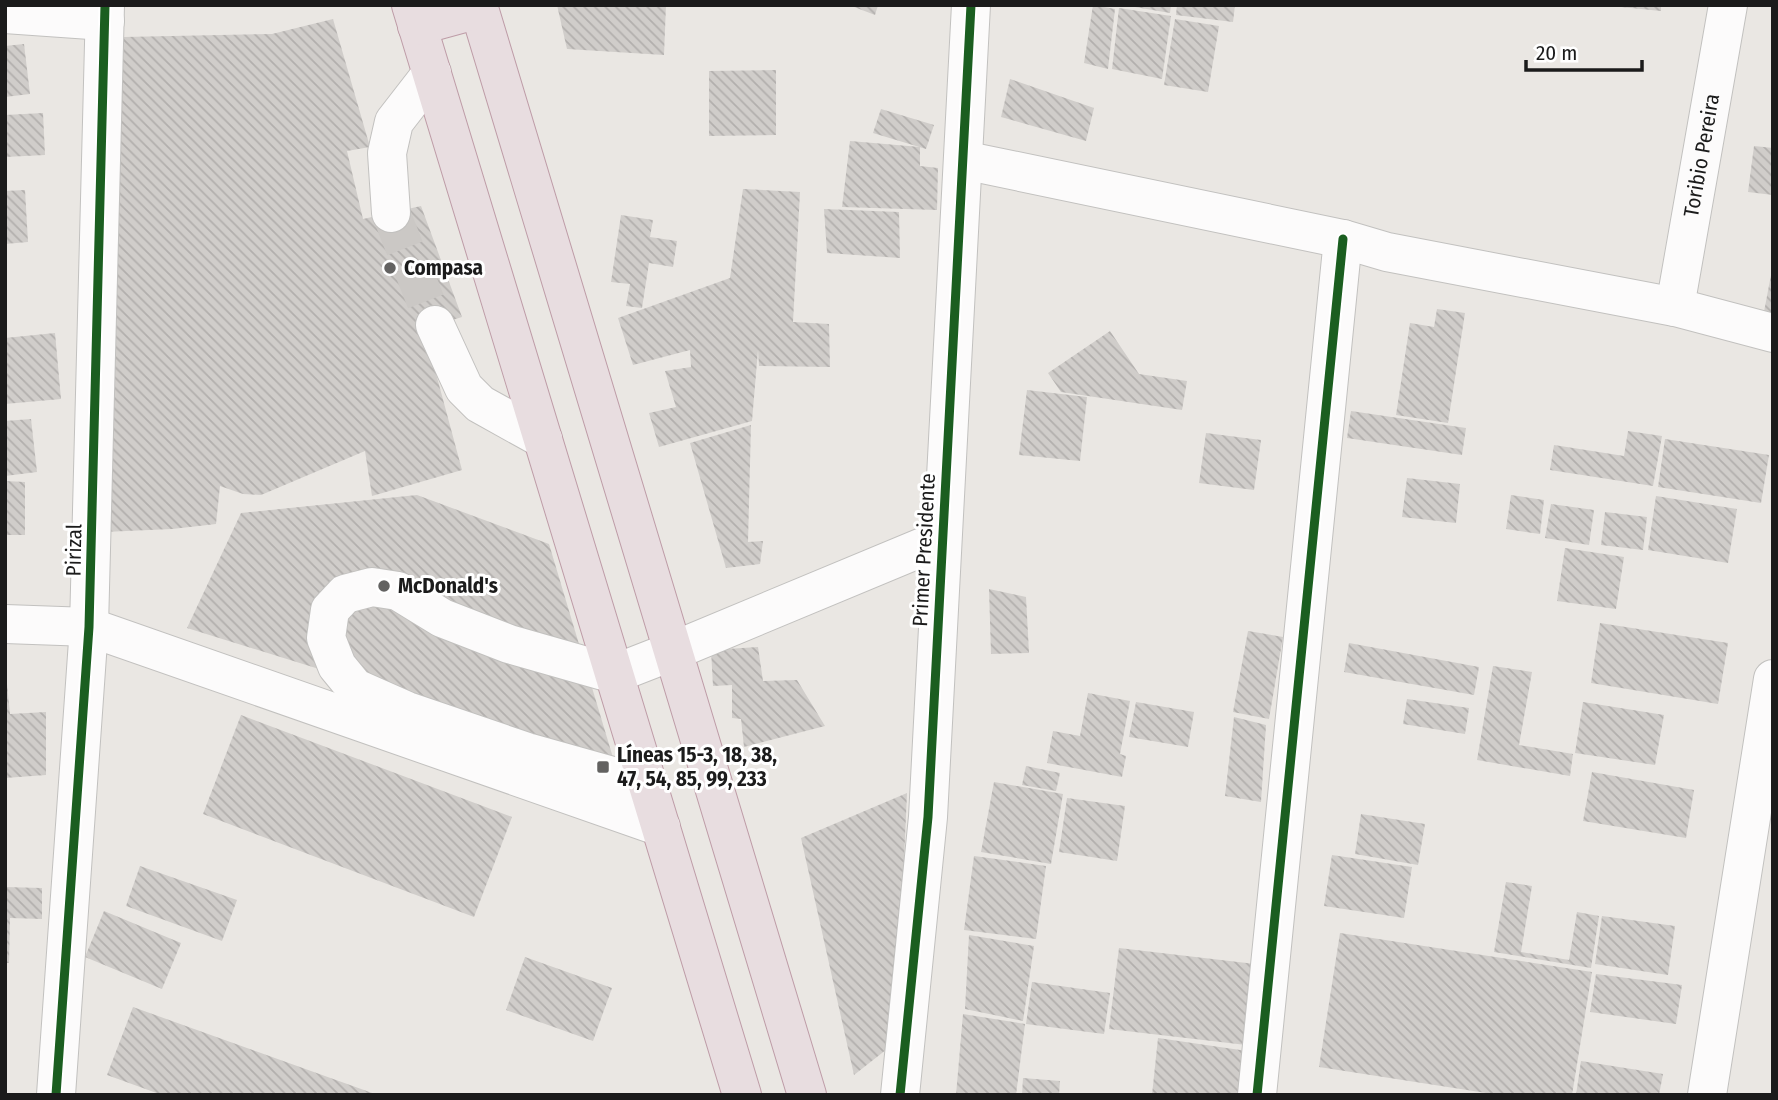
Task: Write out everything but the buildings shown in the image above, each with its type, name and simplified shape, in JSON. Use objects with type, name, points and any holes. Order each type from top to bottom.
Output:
[{"type":"highway","points":[[742,1095],[414,16],[479,7],[807,1095]]},
{"type":"street","name":"Primer Presidente","points":[[900,1095],[928,817],[971,5]]},
{"type":"street","name":"Toribio Pereira","points":[[1675,307],[1728,5]]},
{"type":"street","points":[[5,14],[105,13]]},
{"type":"street","name":"Pirizal","points":[[56,1095],[89,627],[105,13]]},
{"type":"street","points":[[391,213],[387,153],[394,121],[432,72]]},
{"type":"street","points":[[963,160],[1343,239],[1387,252],[1675,307],[1773,333]]},
{"type":"street","points":[[1257,1095],[1343,239]]},
{"type":"street","points":[[435,325],[464,388],[480,404],[543,439]]},
{"type":"street","points":[[648,786],[527,752],[407,711],[355,688],[337,666],[326,638],[330,610],[345,594],[372,587],[398,592],[442,618],[509,644],[614,674],[942,539]]},
{"type":"street","points":[[5,624],[89,627],[661,827]]},
{"type":"street","points":[[1707,1095],[1773,679]]},
{"type":"tunnel","points":[[391,213],[435,325]]},
{"type":"cycle path","points":[[56,1095],[89,627],[105,5]]},
{"type":"cycle path","points":[[900,1095],[928,817],[971,5]]},
{"type":"cycle path","points":[[1257,1095],[1343,239]]},
{"type":"place","name":"Compasa","points":[[390,268]]},
{"type":"place","name":"McDonald's","points":[[384,586]]},
{"type":"place","name":"Líneas 15-3, 18, 38, 47, 54, 85, 99, 233","points":[[603,767]]}]
